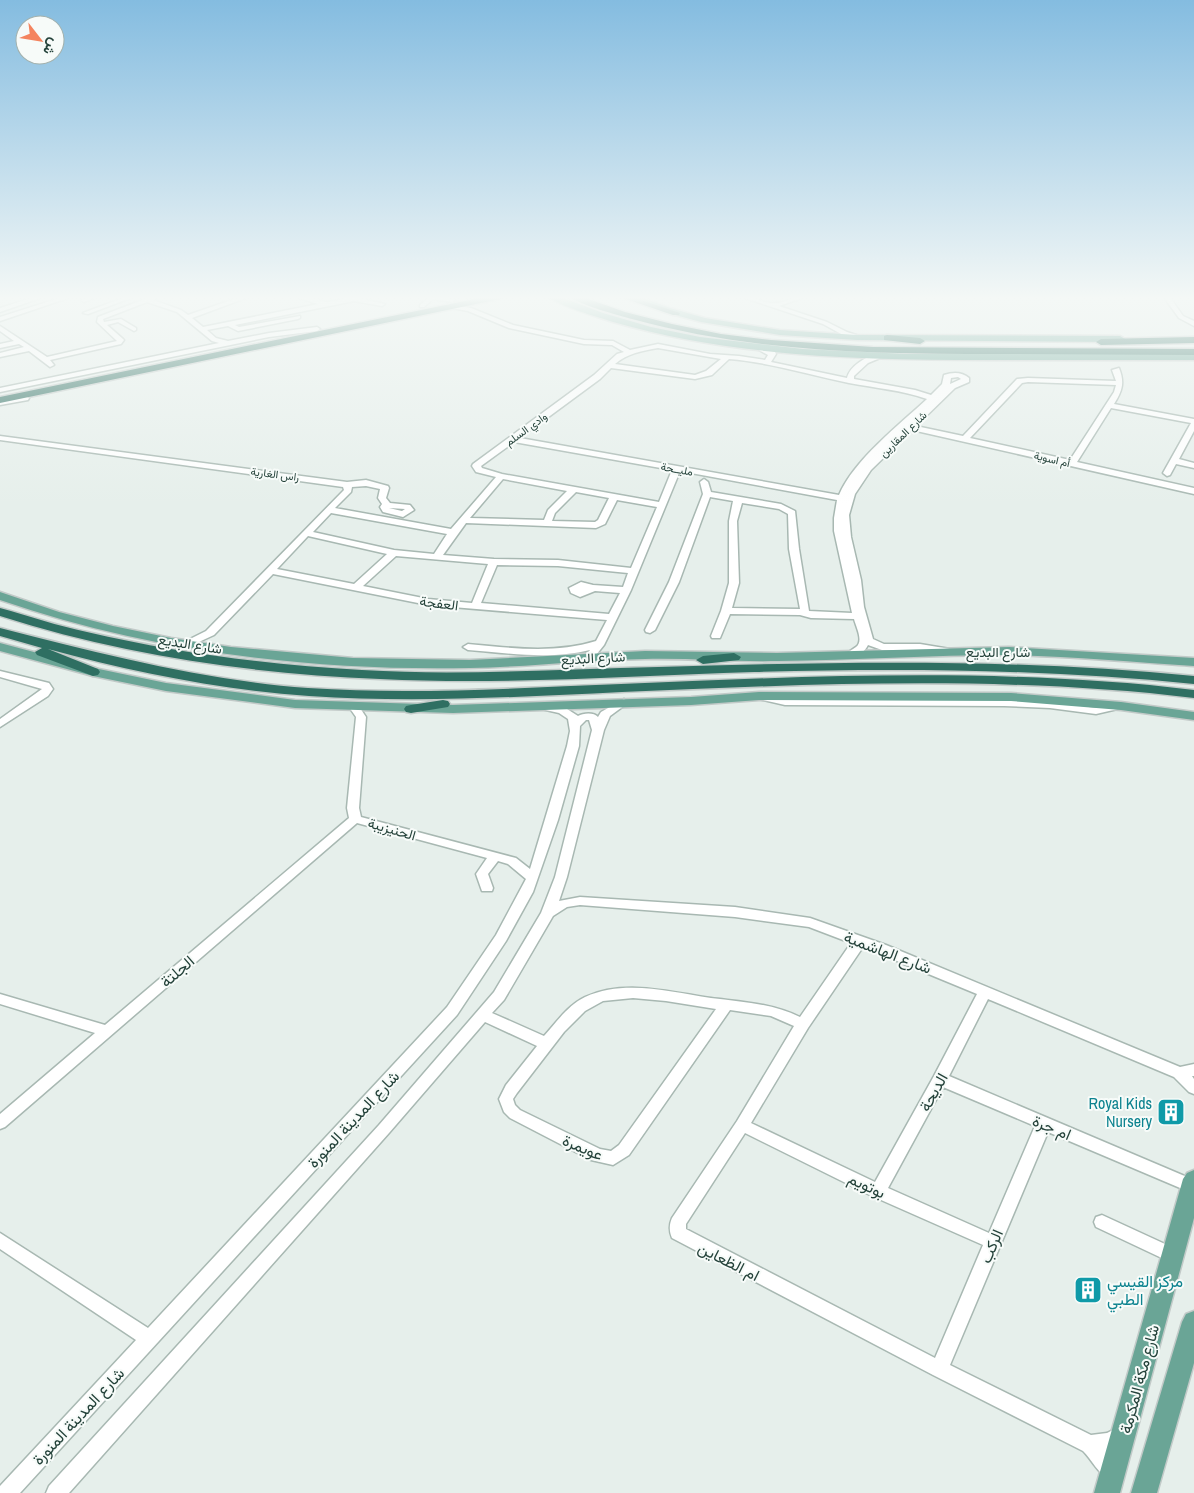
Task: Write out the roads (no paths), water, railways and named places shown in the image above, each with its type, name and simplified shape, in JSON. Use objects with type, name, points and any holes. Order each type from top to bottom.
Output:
[{"type":"highway","points":[[0,394],[138,366]]},
{"type":"highway","points":[[0,401],[165,366]]},
{"type":"highway","points":[[0,605],[13,611],[22,619]]},
{"type":"highway","name":"شارع البديع","points":[[0,612],[138,648],[306,671],[395,676],[948,665],[1048,667],[1160,683],[1194,694]]},
{"type":"highway","name":"شارع البديع","points":[[0,632],[141,668],[314,693],[536,699],[726,684],[918,680],[1160,683]]},
{"type":"highway","points":[[0,638],[93,672]]},
{"type":"highway","points":[[471,675],[507,668],[734,657]]},
{"type":"highway","points":[[1160,683],[1194,680]]},
{"type":"main road","name":"شارع البديع","points":[[0,596],[42,613],[73,621],[188,644],[287,656],[381,663],[510,657],[734,657],[954,652],[1022,652],[1194,663]]},
{"type":"main road","name":"شارع البديع","points":[[0,646],[93,672],[241,698],[295,704],[411,709],[480,709],[536,699],[624,702],[691,701],[759,696],[1011,696],[1193,713]]},
{"type":"main road","points":[[910,696],[951,690],[1089,695],[1193,713]]},
{"type":"main road","name":"شارع مكة المكرمة","points":[[1110,1484],[1193,1182]]},
{"type":"main road","points":[[1144,1493],[1190,1346],[1194,1322]]},
{"type":"street","points":[[0,390],[115,366]]},
{"type":"street","points":[[611,366],[695,377],[709,373],[717,366]]},
{"type":"street","name":"وادي السلم","points":[[501,476],[481,471],[476,468],[476,465],[611,366]]},
{"type":"street","points":[[787,366],[851,381],[850,376],[860,366]]},
{"type":"street","points":[[1072,463],[1111,406],[1118,392],[1120,383],[1116,370]]},
{"type":"street","name":"شارع المقارين","points":[[851,381],[936,398],[868,468],[846,498],[838,515],[837,534],[867,639],[878,646],[920,647],[954,652]]},
{"type":"street","points":[[966,439],[1020,381],[1120,383]]},
{"type":"street","points":[[0,385],[26,384]]},
{"type":"street","points":[[1111,406],[1194,422],[1167,473]]},
{"type":"street","name":"أم اسوية","points":[[908,426],[1194,491]]},
{"type":"street","name":"راس الغارية","points":[[0,438],[347,485],[364,482],[384,488],[382,498],[387,505]]},
{"type":"street","name":"مليــحة","points":[[513,439],[846,498]]},
{"type":"street","points":[[1175,461],[1194,466]]},
{"type":"street","points":[[588,658],[600,643],[626,590],[660,505],[677,469]]},
{"type":"street","points":[[437,556],[453,532],[501,476],[660,505]]},
{"type":"street","points":[[650,630],[674,582],[707,494],[704,482]]},
{"type":"street","points":[[188,644],[210,632],[348,490],[347,485]]},
{"type":"street","points":[[547,523],[552,512],[574,489]]},
{"type":"street","points":[[707,494],[781,507],[792,513],[794,550],[802,611]]},
{"type":"street","points":[[464,520],[600,524],[614,496]]},
{"type":"street","points":[[716,636],[734,583],[733,521],[738,499]]},
{"type":"street","points":[[329,510],[453,532]]},
{"type":"street","points":[[306,533],[394,553],[494,562],[549,563],[634,571]]},
{"type":"street","points":[[355,588],[394,553]]},
{"type":"street","points":[[475,607],[494,562]]},
{"type":"street","name":"العفجة","points":[[270,570],[428,602],[612,617]]},
{"type":"street","points":[[591,588],[626,590]]},
{"type":"street","points":[[726,611],[802,611],[811,615],[859,613]]},
{"type":"street","name":"شارع المقارين","points":[[850,655],[862,648],[864,644],[859,613]]},
{"type":"street","points":[[210,632],[208,640],[213,648]]},
{"type":"street","points":[[600,643],[604,653],[614,656]]},
{"type":"street","points":[[468,647],[510,657],[576,650],[600,643]]},
{"type":"street","points":[[0,724],[44,694],[48,689],[45,685],[1,675]]},
{"type":"street","name":"شارع البديع","points":[[759,696],[785,702],[1050,705],[1096,712],[1121,706]]},
{"type":"street","points":[[536,699],[568,713],[573,717],[576,724],[583,718],[592,717],[597,723],[598,730]]},
{"type":"street","name":"شارع المدينة المنورة","points":[[56,1493],[384,1129],[482,1015],[512,976],[548,913],[561,877],[598,730],[609,710],[624,702]]},
{"type":"street","name":"الحنيزيبة","points":[[354,707],[361,717],[354,808],[355,819],[512,861],[526,861],[540,857]]},
{"type":"street","name":"شارع المدينة المنورة","points":[[7,1493],[452,1011],[492,954],[527,891],[540,857],[563,780],[576,724]]},
{"type":"street","name":"الجلتة","points":[[0,1123],[355,819]]},
{"type":"street","points":[[487,888],[482,874],[495,857]]},
{"type":"street","name":"الحنيزيبة","points":[[512,861],[532,877]]},
{"type":"street","points":[[561,877],[563,886],[569,895],[580,901]]},
{"type":"street","name":"شارع الهاشمية","points":[[548,913],[556,906],[567,902],[580,901],[735,912],[810,923],[860,940],[1179,1073],[1194,1088]]},
{"type":"street","name":"ام الظعاين","points":[[860,940],[803,1024],[742,1125],[678,1223],[678,1233],[939,1369],[1090,1444],[1105,1461],[1110,1484]]},
{"type":"street","name":"الديحة","points":[[878,1190],[940,1079],[985,991]]},
{"type":"street","name":"عويمرة","points":[[726,1005],[624,1150],[612,1158],[596,1155],[515,1114],[508,1108],[507,1095],[547,1044],[580,1008],[598,997],[646,994],[760,1009],[784,1015],[803,1024]]},
{"type":"street","points":[[0,999],[108,1031]]},
{"type":"street","points":[[482,1015],[547,1044]]},
{"type":"street","points":[[1179,1073],[1194,1070]]},
{"type":"street","name":"ام جرة","points":[[940,1079],[1044,1123],[1193,1182]]},
{"type":"street","name":"الركب","points":[[939,1369],[1044,1123]]},
{"type":"street","name":"بوتويم","points":[[742,1125],[993,1242]]},
{"type":"street","points":[[1102,1222],[1172,1254]]},
{"type":"street","points":[[0,1240],[149,1339]]},
{"type":"street","points":[[1090,1444],[1109,1442],[1125,1434]]},
{"type":"place","name":"Royal Kids Nursery","points":[[1171,1112]]},
{"type":"place","name":"مركز القيسي الطبي","points":[[1088,1290]]}]
